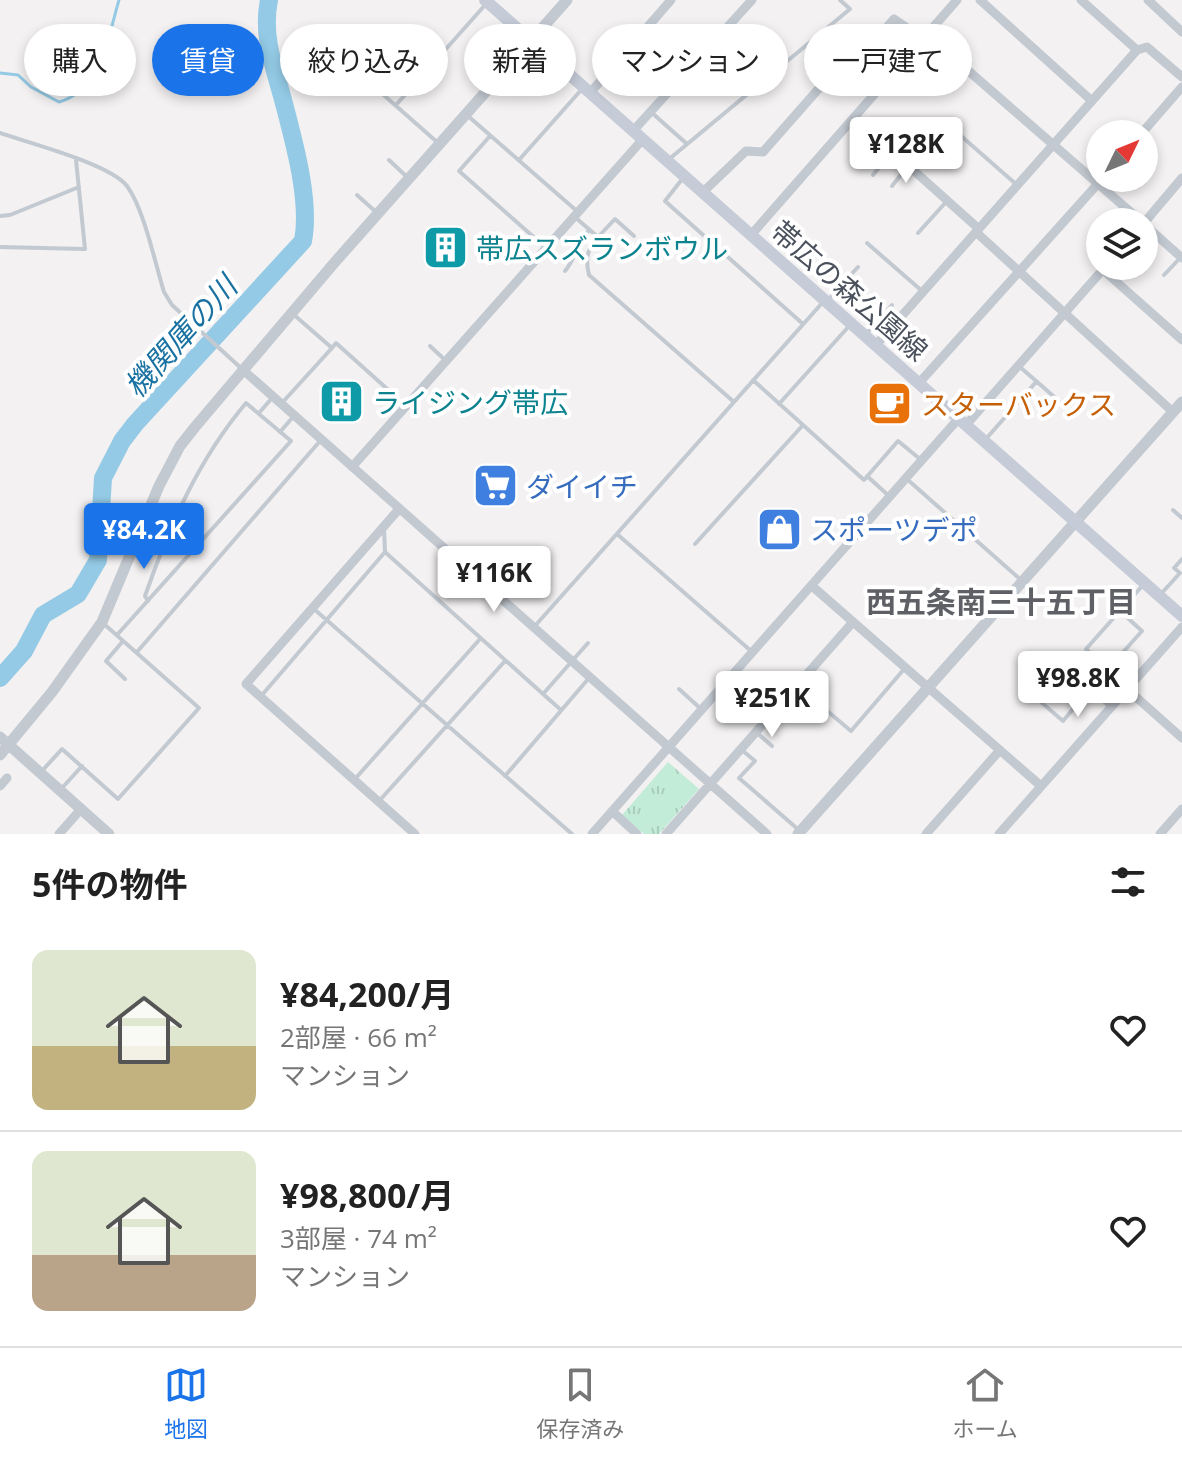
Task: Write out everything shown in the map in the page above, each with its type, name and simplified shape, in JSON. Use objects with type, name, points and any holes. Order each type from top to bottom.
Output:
[{"type":"main road","name":"帯広の森公園線","points":[[486,1],[512,24]]},
{"type":"main road","name":"帯広の森公園線","points":[[576,81],[1182,616]]},
{"type":"street","points":[[546,24],[567,0]]},
{"type":"street","points":[[586,90],[671,0]]},
{"type":"street","points":[[352,467],[547,248],[638,135],[651,112],[752,0]]},
{"type":"street","points":[[936,24],[957,0]]},
{"type":"street","points":[[980,0],[1092,101]]},
{"type":"street","points":[[1081,0],[1137,50]]},
{"type":"street","points":[[1148,0],[1182,32]]},
{"type":"street","points":[[876,345],[1137,50],[1147,47],[1182,77]]},
{"type":"street","points":[[972,77],[1086,170]]},
{"type":"street","points":[[1153,120],[1182,87]]},
{"type":"street","points":[[0,755],[4,741],[52,692],[102,622],[159,486],[180,446],[291,312],[483,96]]},
{"type":"street","points":[[703,192],[746,151],[763,152],[812,96]]},
{"type":"street","points":[[751,235],[872,96]]},
{"type":"street","points":[[854,117],[1173,412]]},
{"type":"street","points":[[1156,208],[1182,178]]},
{"type":"street","points":[[1173,188],[1182,196]]},
{"type":"street","points":[[919,383],[1090,192]]},
{"type":"street","points":[[1111,192],[1128,208]]},
{"type":"street","points":[[1158,236],[1181,257]]},
{"type":"street","points":[[592,834],[921,461],[1018,365],[1094,280]]},
{"type":"street","points":[[1118,280],[1182,340]]},
{"type":"street","points":[[242,369],[767,834]]},
{"type":"street","points":[[799,833],[1182,402]]},
{"type":"street","points":[[399,509],[246,684],[415,834]]},
{"type":"street","points":[[812,586],[1041,786]]},
{"type":"street","points":[[666,834],[853,622]]},
{"type":"street","points":[[1004,832],[1182,627]]},
{"type":"street","points":[[1127,689],[1182,738]]},
{"type":"street","points":[[4,741],[109,834]]},
{"type":"street","points":[[926,834],[1000,750]]},
{"type":"street","points":[[59,834],[81,809]]},
{"type":"street","points":[[1160,834],[1182,809]]},
{"type":"street","points":[[612,811],[637,834]]},
{"type":"lane","points":[[667,161],[850,9],[840,0]]},
{"type":"lane","points":[[395,105],[486,1]]},
{"type":"lane","points":[[518,160],[586,90]]},
{"type":"lane","points":[[385,96],[439,145]]},
{"type":"lane","points":[[651,112],[687,144]]},
{"type":"lane","points":[[466,115],[598,237]]},
{"type":"lane","points":[[944,121],[1018,185]]},
{"type":"lane","points":[[0,133],[109,171],[125,183],[134,198],[164,292],[172,305],[242,369]]},
{"type":"lane","points":[[490,136],[459,171],[547,248]]},
{"type":"lane","points":[[873,175],[892,152]]},
{"type":"lane","points":[[0,247],[85,249],[76,160]]},
{"type":"lane","points":[[389,160],[409,178]]},
{"type":"lane","points":[[892,186],[909,166]]},
{"type":"lane","points":[[685,177],[665,201],[803,324]]},
{"type":"lane","points":[[0,216],[10,215],[79,187]]},
{"type":"lane","points":[[357,195],[378,214]]},
{"type":"lane","points":[[918,233],[948,201]]},
{"type":"lane","points":[[634,236],[615,219],[587,249],[589,275],[734,402]]},
{"type":"lane","points":[[565,271],[574,259],[578,241],[589,230]]},
{"type":"lane","points":[[867,243],[923,292]]},
{"type":"lane","points":[[1164,275],[1181,257]]},
{"type":"lane","points":[[534,627],[803,324],[858,267]]},
{"type":"lane","points":[[865,335],[892,305]]},
{"type":"lane","points":[[291,312],[332,348]]},
{"type":"lane","points":[[779,404],[851,323]]},
{"type":"lane","points":[[259,413],[278,400],[336,343],[407,407]]},
{"type":"lane","points":[[430,346],[447,362]]},
{"type":"lane","points":[[1018,365],[1059,401]]},
{"type":"lane","points":[[753,380],[864,480],[898,441],[921,461]]},
{"type":"lane","points":[[984,441],[1036,382]]},
{"type":"lane","points":[[117,635],[148,601],[291,441],[246,403],[200,465],[157,562],[145,596],[148,601]]},
{"type":"lane","points":[[280,432],[294,415]]},
{"type":"lane","points":[[695,544],[803,425]]},
{"type":"lane","points":[[136,653],[321,440]]},
{"type":"lane","points":[[867,476],[890,497]]},
{"type":"lane","points":[[906,478],[1023,582]]},
{"type":"lane","points":[[1173,510],[1182,518]]},
{"type":"lane","points":[[260,697],[385,552],[384,526]]},
{"type":"lane","points":[[617,534],[752,652]]},
{"type":"lane","points":[[385,552],[561,710]]},
{"type":"lane","points":[[1160,596],[1180,573],[1174,568],[1182,559]]},
{"type":"lane","points":[[1108,669],[1086,649],[1144,583]]},
{"type":"lane","points":[[313,608],[572,834]]},
{"type":"lane","points":[[1045,669],[1027,690],[1063,721],[1142,631],[1120,611]]},
{"type":"lane","points":[[41,773],[62,749],[118,799],[199,708],[102,622]]},
{"type":"lane","points":[[354,780],[480,639]]},
{"type":"lane","points":[[123,641],[106,661],[125,679]]},
{"type":"lane","points":[[543,694],[588,643]]},
{"type":"lane","points":[[379,802],[505,661]]},
{"type":"lane","points":[[797,685],[851,731],[905,667]]},
{"type":"lane","points":[[505,776],[590,677]]},
{"type":"lane","points":[[679,689],[701,709]]},
{"type":"lane","points":[[1090,689],[1111,707]]},
{"type":"lane","points":[[756,732],[772,746]]},
{"type":"lane","points":[[741,749],[755,761],[739,778],[799,833]]},
{"type":"lane","points":[[60,790],[82,766]]},
{"type":"green space","points":[[668,762],[699,789],[659,834],[644,834],[622,815]]},
{"type":"waterway","points":[[0,73],[18,75],[31,87],[59,102],[73,96],[85,86],[101,60],[119,0]]},
{"type":"waterway","name":"機関庫の川","points":[[0,678],[24,651],[43,615],[78,594],[98,560],[103,478],[122,441],[303,241],[303,188],[270,49],[267,25],[269,0]]},
{"type":"place","name":"帯広スズランボウル","points":[[445,248]]},
{"type":"place","name":"ライジング帯広","points":[[341,402]]},
{"type":"place","name":"スターバックス","points":[[890,404]]},
{"type":"place","name":"ダイイチ","points":[[495,486]]},
{"type":"place","name":"スポーツデポ","points":[[779,529]]},
{"type":"district","name":"西五条南三十五丁目","points":[[1001,601]]}]
